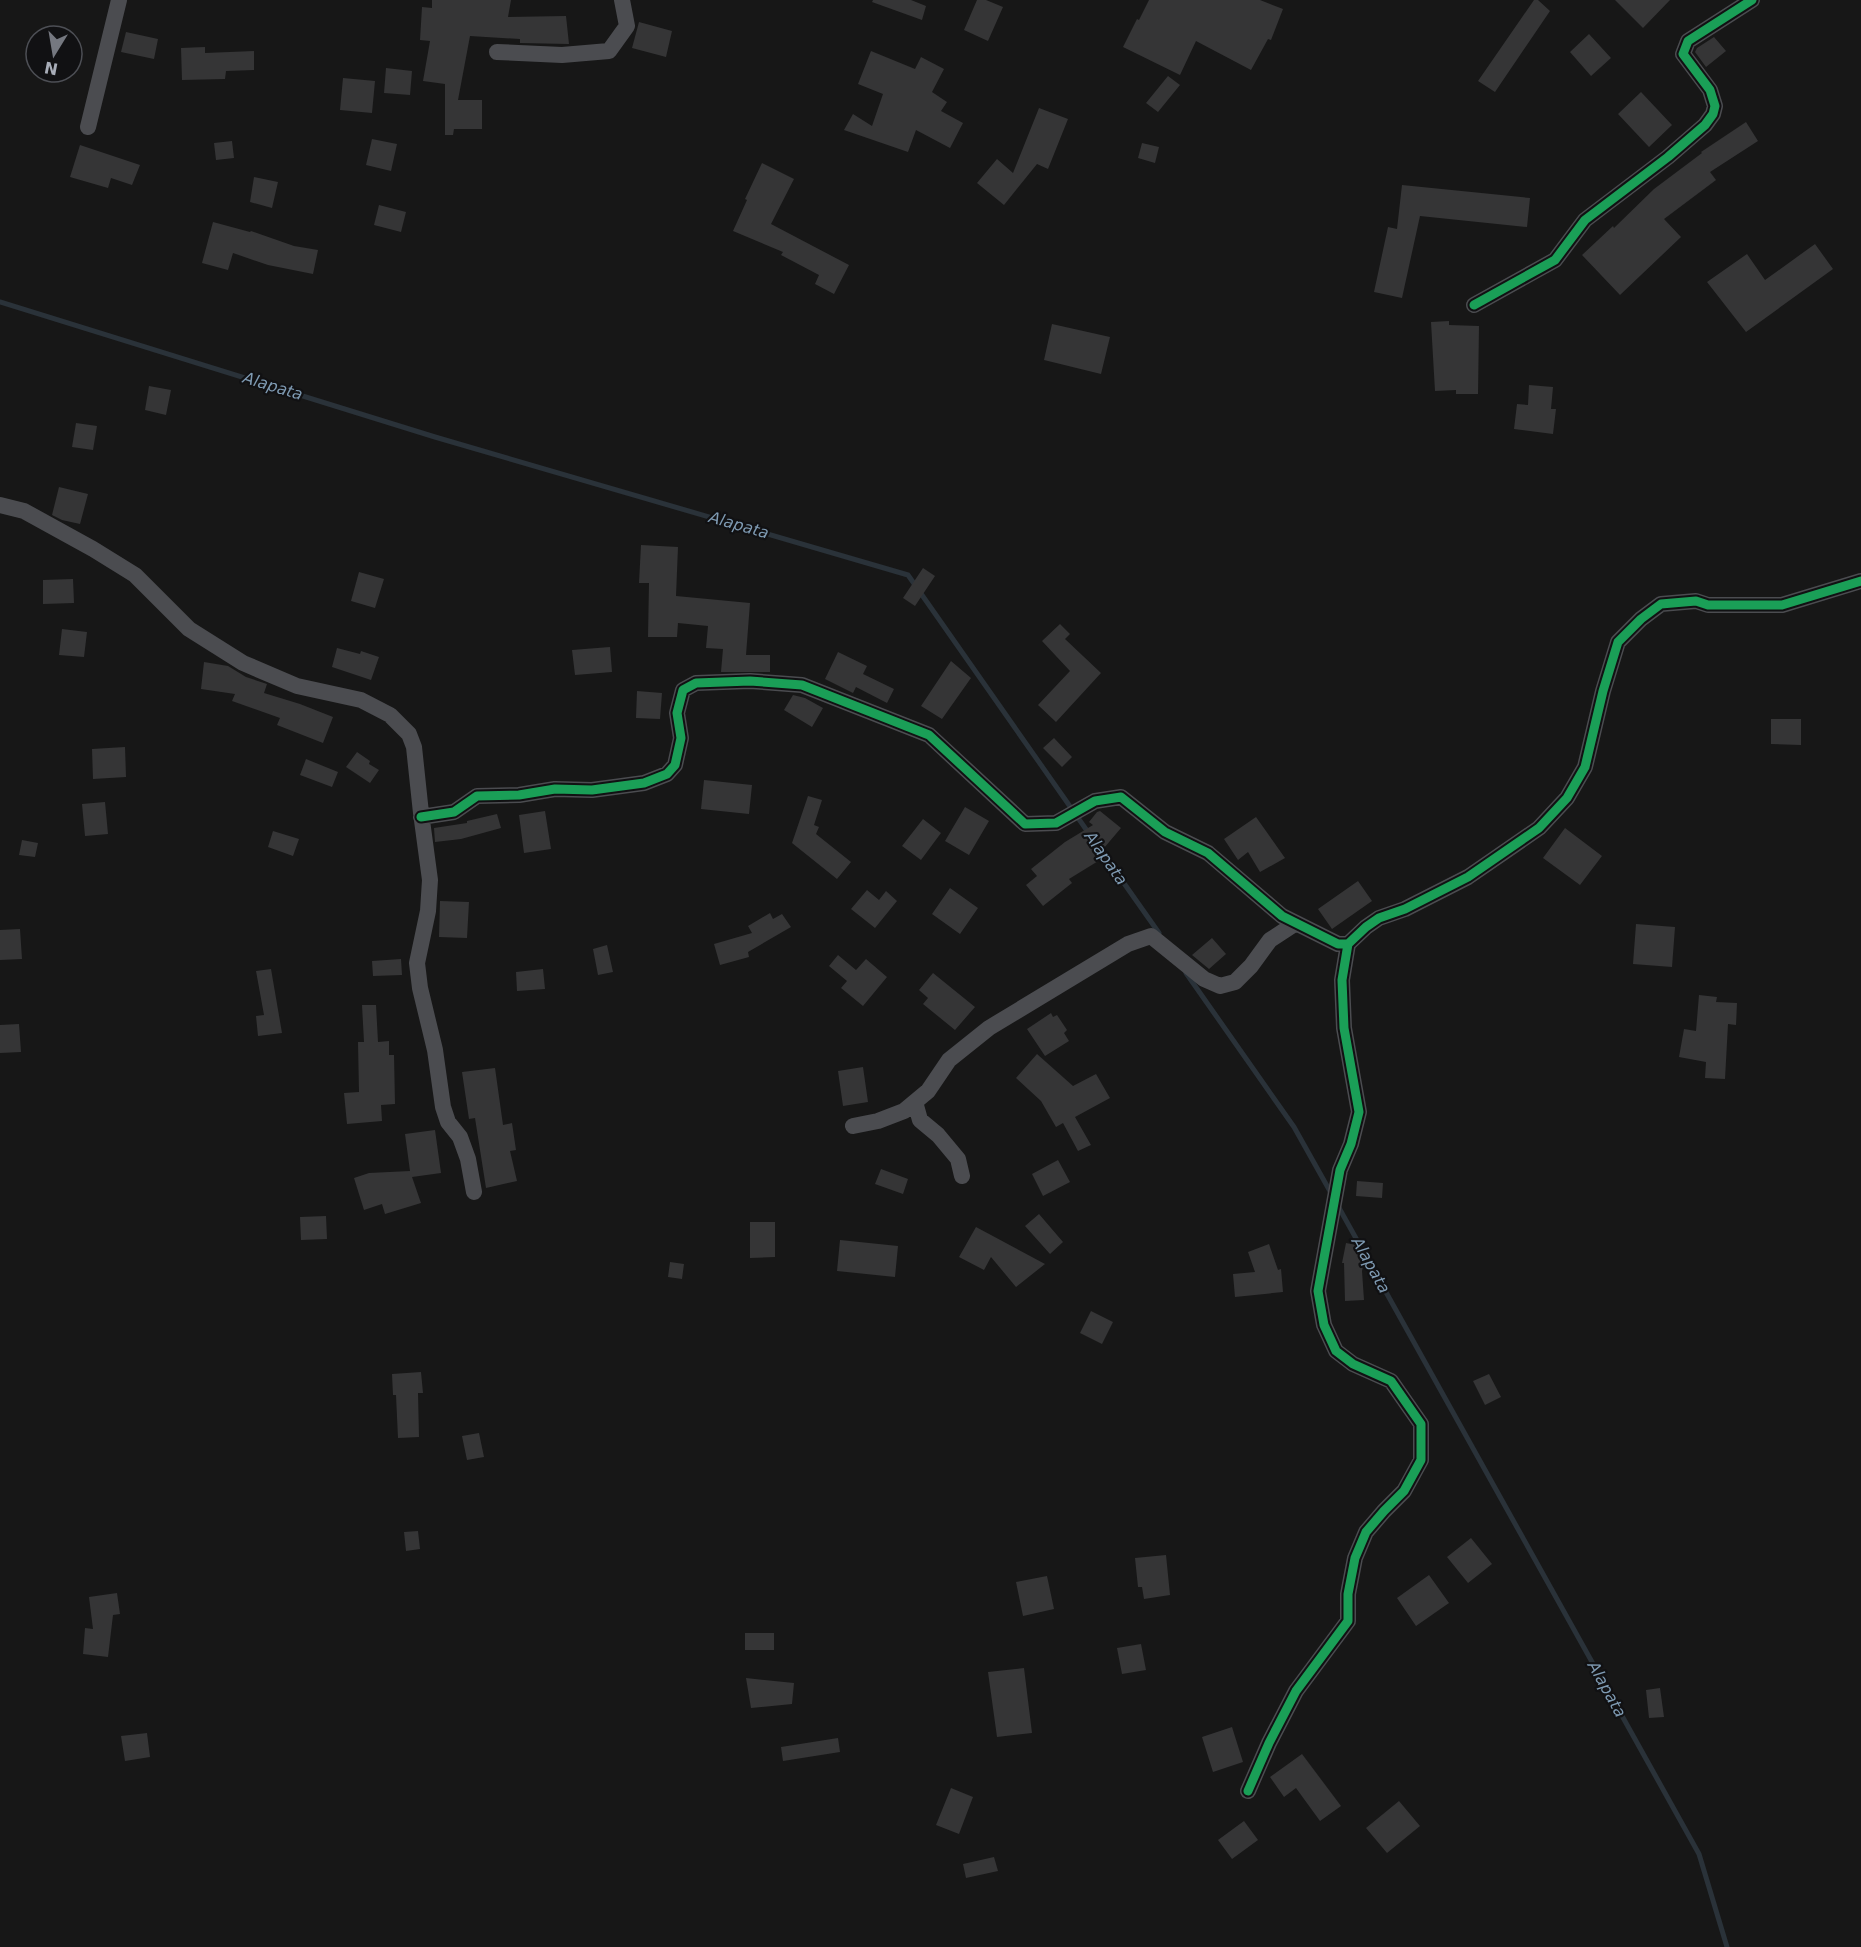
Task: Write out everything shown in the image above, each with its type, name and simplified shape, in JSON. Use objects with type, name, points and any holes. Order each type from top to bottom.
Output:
[{"type":"street","points":[[88,128],[119,0]]},
{"type":"street","points":[[497,52],[562,55],[609,51],[627,26],[622,0]]},
{"type":"street","points":[[1474,305],[1555,260],[1585,220],[1668,157],[1705,125],[1713,114],[1714,106],[1710,90],[1683,54],[1684,48],[1688,42],[1752,0]]},
{"type":"street","points":[[0,505],[24,511],[135,575],[189,629],[243,663],[297,686],[362,700],[390,715],[409,734],[414,747],[430,880],[428,910],[417,963],[420,988],[435,1050],[443,1107],[448,1122],[460,1137],[471,1168],[474,1192]]},
{"type":"street","points":[[1248,1791],[1269,1743],[1296,1691],[1348,1621],[1348,1594],[1355,1558],[1366,1532],[1404,1491],[1420,1460],[1420,1424],[1391,1381],[1353,1364],[1336,1351],[1324,1324],[1318,1291],[1340,1170],[1351,1144],[1359,1112],[1344,1028],[1342,980],[1348,944],[1379,918],[1405,909],[1467,877],[1539,828],[1567,798],[1586,767],[1600,701],[1618,642],[1661,604],[1696,602],[1708,605],[1782,605],[1861,581]]},
{"type":"street","points":[[421,817],[454,812],[477,796],[519,795],[555,789],[592,790],[644,783],[667,774],[675,765],[681,738],[677,713],[683,690],[696,683],[750,681],[802,685],[929,735],[1026,824],[1056,823],[1095,801],[1121,796],[1164,832],[1208,853],[1282,916],[1338,944],[1348,944]]},
{"type":"street","points":[[853,1126],[887,1118],[904,1110],[928,1091],[949,1060],[989,1028],[1128,944],[1151,936],[1204,979],[1220,986],[1235,982],[1251,966],[1270,940],[1296,923]]},
{"type":"street","points":[[915,1102],[920,1120],[938,1135],[958,1159],[962,1176]]},
{"type":"building","points":[[432,0],[511,0],[508,17],[566,16],[569,44],[520,43],[520,39],[470,36],[458,100],[482,100],[482,129],[454,129],[453,135],[445,135],[445,84],[423,81],[430,41],[420,40],[422,7],[432,8]]},
{"type":"building","points":[[873,0],[911,0],[926,6],[922,20],[872,2]]},
{"type":"building","points":[[977,0],[986,0],[1003,7],[988,41],[964,30]]},
{"type":"building","points":[[1149,0],[1260,0],[1283,9],[1271,40],[1268,39],[1251,70],[1196,41],[1180,75],[1123,47]]},
{"type":"building","points":[[1534,0],[1538,0],[1550,11],[1495,92],[1478,81]]},
{"type":"building","points":[[1615,0],[1670,0],[1643,28]]},
{"type":"building","points":[[639,22],[672,31],[666,57],[632,48]]},
{"type":"building","points":[[126,32],[158,39],[154,59],[121,52]]},
{"type":"building","points":[[1589,34],[1611,58],[1591,76],[1570,52]]},
{"type":"building","points":[[1714,37],[1726,51],[1706,67],[1695,52],[1697,48]]},
{"type":"building","points":[[205,47],[205,53],[254,51],[254,70],[226,71],[225,79],[182,80],[181,48]]},
{"type":"building","points":[[871,51],[915,69],[921,57],[944,69],[932,92],[947,102],[941,111],[963,123],[950,148],[916,130],[908,152],[844,130],[853,114],[872,126],[883,94],[858,84]]},
{"type":"building","points":[[386,68],[412,71],[410,95],[384,93]]},
{"type":"building","points":[[1168,76],[1180,85],[1158,112],[1146,103]]},
{"type":"building","points":[[343,78],[375,81],[372,113],[340,110]]},
{"type":"building","points":[[1641,92],[1672,125],[1649,147],[1618,114]]},
{"type":"building","points":[[1039,108],[1068,119],[1048,169],[1037,164],[1004,205],[977,183],[997,159],[1013,173]]},
{"type":"building","points":[[1746,122],[1758,141],[1710,172],[1716,180],[1664,219],[1681,237],[1620,295],[1582,255],[1654,189],[1701,152]]},
{"type":"building","points":[[372,139],[397,144],[391,171],[366,165]]},
{"type":"building","points":[[232,141],[234,158],[216,160],[214,143]]},
{"type":"building","points":[[1142,143],[1159,147],[1155,163],[1138,158]]},
{"type":"building","points":[[80,145],[140,165],[132,185],[111,178],[108,188],[70,177]]},
{"type":"building","points":[[762,163],[794,179],[771,224],[849,265],[834,294],[815,284],[819,275],[781,255],[783,252],[733,231]]},
{"type":"building","points":[[254,177],[278,182],[272,208],[250,202]]},
{"type":"building","points":[[1402,185],[1530,198],[1527,227],[1420,216],[1402,298],[1374,292],[1388,227],[1397,229]]},
{"type":"building","points":[[379,205],[406,212],[401,232],[374,225]]},
{"type":"building","points":[[213,222],[251,231],[294,246],[318,250],[313,274],[268,265],[233,253],[228,270],[202,263]]},
{"type":"building","points":[[1815,244],[1833,269],[1746,332],[1707,282],[1747,254],[1765,280]]},
{"type":"building","points":[[1449,321],[1449,325],[1479,326],[1478,394],[1456,394],[1456,390],[1435,391],[1431,322]]},
{"type":"building","points":[[1052,324],[1110,337],[1101,374],[1044,360]]},
{"type":"building","points":[[1529,385],[1553,387],[1551,409],[1556,409],[1553,434],[1514,429],[1517,404],[1528,405]]},
{"type":"building","points":[[149,386],[171,390],[166,415],[145,410]]},
{"type":"building","points":[[76,423],[97,426],[93,450],[72,447]]},
{"type":"building","points":[[59,487],[88,494],[80,524],[52,515]]},
{"type":"building","points":[[641,545],[678,547],[676,596],[750,603],[746,655],[770,655],[770,672],[721,672],[723,649],[706,648],[708,626],[678,623],[677,637],[648,637],[649,583],[639,583]]},
{"type":"building","points":[[923,568],[935,576],[915,606],[903,598]]},
{"type":"building","points":[[359,572],[384,579],[375,608],[351,601]]},
{"type":"building","points":[[73,579],[74,603],[43,604],[43,580]]},
{"type":"building","points":[[1060,624],[1070,634],[1065,639],[1101,673],[1056,722],[1038,705],[1070,671],[1042,641]]},
{"type":"building","points":[[62,629],[87,632],[84,657],[59,655]]},
{"type":"building","points":[[610,647],[612,672],[575,675],[572,650]]},
{"type":"building","points":[[337,648],[360,654],[361,651],[379,657],[371,680],[332,667]]},
{"type":"building","points":[[838,652],[867,666],[863,674],[894,689],[887,703],[856,687],[853,693],[825,679]]},
{"type":"building","points":[[951,661],[971,678],[942,719],[921,706]]},
{"type":"building","points":[[204,662],[228,666],[246,677],[267,684],[264,693],[333,717],[323,743],[277,725],[280,718],[232,701],[235,694],[201,689]]},
{"type":"building","points":[[637,691],[662,693],[660,719],[636,718]]},
{"type":"building","points":[[793,695],[805,698],[823,708],[812,727],[784,710]]},
{"type":"building","points":[[1771,719],[1801,719],[1801,745],[1771,744]]},
{"type":"building","points":[[1054,738],[1072,757],[1062,767],[1043,748]]},
{"type":"building","points":[[125,747],[126,777],[93,779],[92,749]]},
{"type":"building","points":[[357,752],[379,770],[370,783],[346,767]]},
{"type":"building","points":[[306,759],[338,772],[332,787],[300,775]]},
{"type":"building","points":[[704,780],[752,785],[749,814],[701,809]]},
{"type":"building","points":[[808,796],[822,800],[814,825],[819,827],[816,834],[851,862],[837,879],[792,843]]},
{"type":"building","points":[[105,802],[108,834],[85,836],[82,804]]},
{"type":"building","points":[[965,807],[989,821],[969,855],[945,841]]},
{"type":"building","points":[[545,811],[551,849],[524,853],[519,815]]},
{"type":"building","points":[[1100,811],[1121,828],[1104,848],[1108,855],[1069,879],[1072,883],[1043,906],[1026,885],[1037,876],[1031,869],[1065,842],[1093,825],[1089,822]]},
{"type":"building","points":[[497,814],[501,828],[461,839],[435,842],[434,828],[467,823],[467,821]]},
{"type":"building","points":[[1256,817],[1285,858],[1260,872],[1248,852],[1238,860],[1224,839]]},
{"type":"building","points":[[923,819],[941,833],[921,860],[902,846]]},
{"type":"building","points":[[1565,828],[1602,856],[1580,885],[1543,858]]},
{"type":"building","points":[[273,831],[299,839],[293,856],[268,847]]},
{"type":"building","points":[[22,840],[38,843],[35,857],[19,855]]},
{"type":"building","points":[[1358,881],[1372,901],[1332,929],[1318,909]]},
{"type":"building","points":[[950,888],[978,908],[960,934],[932,914]]},
{"type":"building","points":[[867,890],[879,900],[886,891],[897,901],[875,928],[851,909]]},
{"type":"building","points":[[440,901],[469,902],[467,938],[439,937]]},
{"type":"building","points":[[770,913],[773,919],[782,914],[791,927],[748,952],[749,957],[720,965],[714,944],[752,933],[748,926]]},
{"type":"building","points":[[1636,924],[1675,927],[1672,967],[1633,964]]},
{"type":"building","points":[[20,929],[22,959],[0,960],[0,930]]},
{"type":"building","points":[[1212,938],[1226,954],[1209,969],[1192,955]]},
{"type":"building","points":[[607,945],[613,972],[598,975],[593,949]]},
{"type":"building","points":[[838,955],[856,970],[866,959],[887,977],[863,1006],[841,988],[847,981],[829,966]]},
{"type":"building","points":[[401,959],[402,975],[373,976],[372,961]]},
{"type":"building","points":[[271,969],[282,1033],[258,1036],[256,1016],[264,1015],[256,971]]},
{"type":"building","points":[[543,969],[545,989],[517,991],[516,972]]},
{"type":"building","points":[[933,973],[975,1007],[955,1030],[923,1004],[928,998],[919,990]]},
{"type":"building","points":[[1699,995],[1717,997],[1716,1002],[1737,1003],[1736,1025],[1728,1024],[1725,1079],[1705,1078],[1706,1062],[1679,1057],[1684,1029],[1696,1031]]},
{"type":"building","points":[[362,1005],[376,1005],[378,1042],[389,1041],[389,1055],[394,1055],[395,1104],[381,1105],[382,1121],[347,1124],[344,1093],[359,1092],[358,1042],[364,1042]]},
{"type":"building","points":[[1051,1013],[1053,1017],[1057,1015],[1067,1030],[1064,1033],[1069,1041],[1045,1056],[1027,1029]]},
{"type":"building","points":[[19,1024],[21,1052],[0,1053],[0,1025]]},
{"type":"building","points":[[1037,1054],[1073,1086],[1096,1074],[1110,1098],[1075,1117],[1091,1145],[1078,1151],[1063,1123],[1056,1127],[1041,1101],[1016,1078]]},
{"type":"building","points":[[863,1067],[868,1102],[843,1106],[838,1071]]},
{"type":"building","points":[[495,1068],[503,1125],[512,1123],[516,1150],[510,1151],[517,1181],[486,1188],[475,1118],[469,1119],[462,1072]]},
{"type":"building","points":[[435,1130],[441,1173],[412,1177],[421,1203],[385,1214],[382,1204],[364,1210],[354,1178],[369,1173],[410,1171],[405,1134]]},
{"type":"building","points":[[1058,1160],[1070,1182],[1043,1196],[1032,1174]]},
{"type":"building","points":[[881,1169],[908,1179],[903,1194],[875,1184]]},
{"type":"building","points":[[1357,1181],[1383,1183],[1382,1198],[1356,1196]]},
{"type":"building","points":[[1039,1214],[1063,1242],[1050,1254],[1025,1226]]},
{"type":"building","points":[[326,1216],[327,1239],[301,1240],[300,1217]]},
{"type":"building","points":[[750,1222],[775,1222],[775,1257],[750,1258]]},
{"type":"building","points":[[976,1227],[1045,1264],[1016,1287],[991,1257],[984,1270],[959,1257]]},
{"type":"building","points":[[840,1240],[898,1246],[895,1277],[837,1271]]},
{"type":"building","points":[[1346,1243],[1367,1247],[1362,1271],[1364,1300],[1345,1301],[1344,1263],[1342,1263]]},
{"type":"building","points":[[1269,1244],[1278,1270],[1281,1269],[1283,1292],[1235,1297],[1233,1274],[1255,1272],[1248,1252]]},
{"type":"building","points":[[670,1262],[684,1264],[682,1279],[668,1277]]},
{"type":"building","points":[[1091,1311],[1113,1322],[1102,1344],[1080,1333]]},
{"type":"building","points":[[421,1372],[423,1393],[418,1393],[419,1437],[398,1438],[396,1395],[393,1395],[392,1374]]},
{"type":"building","points":[[1489,1374],[1501,1397],[1485,1405],[1473,1381]]},
{"type":"building","points":[[479,1433],[484,1457],[467,1460],[462,1436]]},
{"type":"building","points":[[418,1531],[420,1549],[406,1551],[404,1532]]},
{"type":"building","points":[[1471,1538],[1492,1564],[1468,1583],[1447,1557]]},
{"type":"building","points":[[1166,1555],[1170,1595],[1144,1599],[1142,1587],[1138,1587],[1135,1558]]},
{"type":"building","points":[[1429,1575],[1449,1603],[1416,1626],[1397,1598]]},
{"type":"building","points":[[1047,1576],[1054,1609],[1023,1616],[1016,1582]]},
{"type":"building","points":[[117,1593],[120,1614],[113,1615],[108,1657],[83,1654],[85,1628],[93,1629],[89,1597]]},
{"type":"building","points":[[745,1633],[774,1633],[774,1650],[745,1650]]},
{"type":"building","points":[[1141,1644],[1146,1670],[1122,1674],[1117,1648]]},
{"type":"building","points":[[1024,1668],[1032,1733],[997,1737],[988,1672]]},
{"type":"building","points":[[746,1678],[794,1683],[792,1704],[751,1708]]},
{"type":"building","points":[[1660,1688],[1664,1717],[1649,1718],[1646,1690]]},
{"type":"building","points":[[1232,1727],[1243,1762],[1213,1772],[1202,1737]]},
{"type":"building","points":[[147,1733],[150,1757],[125,1761],[121,1736]]},
{"type":"building","points":[[838,1738],[840,1752],[783,1761],[781,1747]]},
{"type":"building","points":[[1302,1754],[1341,1806],[1320,1821],[1296,1788],[1284,1797],[1270,1777]]},
{"type":"building","points":[[951,1788],[973,1797],[959,1834],[936,1825]]},
{"type":"building","points":[[1399,1801],[1420,1826],[1387,1853],[1366,1828]]},
{"type":"building","points":[[1244,1821],[1258,1840],[1232,1859],[1218,1840]]},
{"type":"building","points":[[994,1857],[998,1871],[966,1878],[963,1864]]},
{"type":"waterway","name":"Alapata","points":[[0,302],[435,437],[908,575],[1090,835]]},
{"type":"waterway","name":"Alapata","points":[[1102,852],[1159,933]]},
{"type":"waterway","name":"Alapata","points":[[1186,973],[1294,1127],[1331,1193]]},
{"type":"waterway","name":"Alapata","points":[[1338,1206],[1699,1854],[1727,1947]]},
{"type":"cycle path","points":[[1474,305],[1555,260],[1585,220],[1668,157],[1705,125],[1713,114],[1715,106],[1710,90],[1683,54],[1688,41],[1752,0]]},
{"type":"cycle path","points":[[421,817],[454,812],[477,796],[519,795],[555,789],[592,790],[644,783],[667,774],[675,765],[681,738],[677,713],[683,690],[696,683],[750,681],[802,685],[929,735],[1025,824],[1056,823],[1095,801],[1121,797],[1165,832],[1208,853],[1282,916],[1338,944],[1348,944],[1379,918],[1405,909],[1468,877],[1539,828],[1567,798],[1585,767],[1603,691],[1618,642],[1641,619],[1661,604],[1696,601],[1708,605],[1782,605],[1861,581]]},
{"type":"cycle path","points":[[1248,1791],[1269,1743],[1296,1691],[1348,1621],[1348,1594],[1355,1558],[1366,1532],[1404,1491],[1421,1460],[1421,1424],[1391,1381],[1353,1364],[1336,1351],[1324,1325],[1318,1291],[1340,1170],[1351,1144],[1359,1112],[1344,1028],[1342,980],[1348,944]]}]
